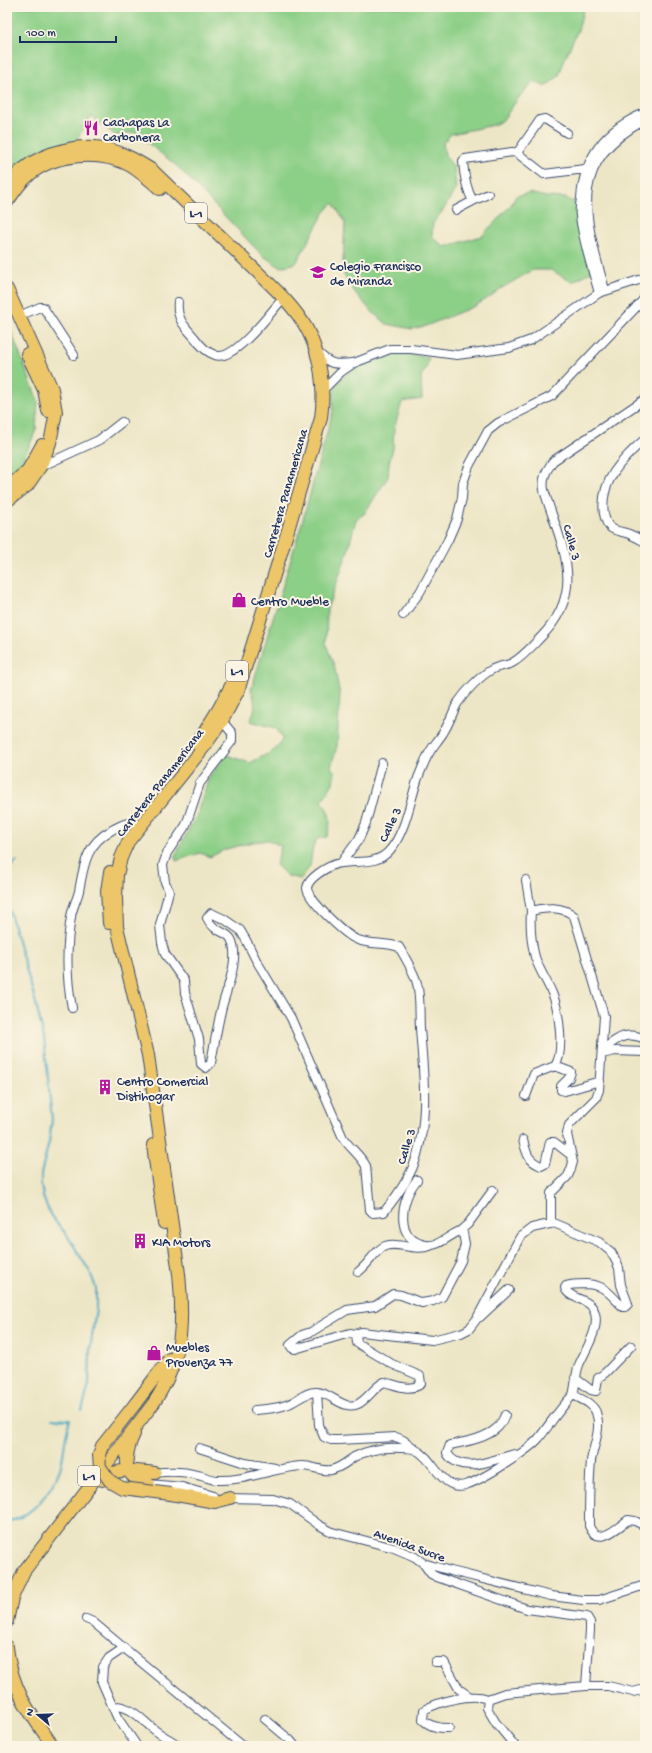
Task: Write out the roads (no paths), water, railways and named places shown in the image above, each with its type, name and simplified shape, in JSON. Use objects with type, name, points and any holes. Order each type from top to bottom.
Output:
[{"type":"main road","name":"Carretera Panamericana","points":[[7,188],[12,180],[23,169],[47,155],[68,149],[94,147],[110,149],[135,159],[152,170],[282,295],[306,328],[315,350],[322,391],[320,418],[283,548],[238,691],[222,721],[204,747],[128,842],[121,858],[117,874],[117,927],[148,1055],[179,1274],[182,1307],[181,1330],[177,1358],[164,1387],[144,1415],[24,1570],[12,1598],[7,1621]]},
{"type":"main road","name":"Carretera Panamericana","points":[[7,202],[26,177],[41,166],[58,160],[93,156],[128,165],[144,174],[251,274],[279,303],[300,332],[312,362],[315,390],[314,416],[244,649],[230,687],[198,744],[121,840],[113,858],[108,880],[107,900],[109,929],[141,1057],[146,1084],[159,1195],[171,1268],[175,1308],[174,1330],[169,1359],[149,1397],[94,1470],[43,1532],[16,1570],[7,1591]]},
{"type":"main road","points":[[7,289],[52,389],[55,404],[53,432],[40,467],[27,486],[7,501]]},
{"type":"main road","points":[[7,309],[44,390],[48,412],[44,440],[33,461],[21,477],[7,488]]},
{"type":"main road","points":[[169,1359],[102,1446],[98,1455],[100,1467],[110,1481],[122,1488],[150,1490],[215,1502],[230,1498]]},
{"type":"main road","name":"L-1","points":[[128,1464],[134,1435],[143,1421],[144,1415]]},
{"type":"main road","points":[[102,1480],[128,1464],[141,1467],[155,1473]]},
{"type":"main road","points":[[128,1464],[135,1478],[149,1484]]},
{"type":"main road","points":[[88,1488],[96,1481],[102,1480],[149,1484]]},
{"type":"main road","points":[[7,1647],[12,1672],[24,1705],[53,1746]]},
{"type":"main road","points":[[7,1680],[19,1708],[44,1746]]},
{"type":"street","points":[[602,292],[586,247],[579,214],[585,169],[594,152],[631,119],[645,113]]},
{"type":"street","points":[[517,153],[540,120],[545,119],[567,133]]},
{"type":"street","points":[[602,292],[587,215],[589,186],[593,168],[609,140],[645,120]]},
{"type":"street","points":[[472,201],[468,193],[465,180],[464,159],[512,152],[517,153],[544,174],[585,169]]},
{"type":"street","points":[[456,210],[488,194]]},
{"type":"street","points":[[322,391],[341,372],[354,363],[390,349],[411,349],[457,355],[508,348],[531,340],[602,292],[645,279]]},
{"type":"street","points":[[403,615],[420,592],[448,540],[457,519],[462,498],[463,483],[469,466],[488,431],[498,423],[552,396],[643,300],[645,295]]},
{"type":"street","points":[[178,302],[177,310],[179,318],[201,345],[215,356],[228,354],[238,347],[259,327],[279,303]]},
{"type":"street","points":[[19,316],[40,307],[43,308],[74,355]]},
{"type":"street","points":[[315,350],[329,363],[338,365],[354,363]]},
{"type":"street","name":"Calle 3","points":[[222,721],[232,733],[232,741],[200,783],[186,825],[167,853],[163,865],[165,882],[169,891],[160,925],[165,954],[184,982],[185,993],[199,1039],[200,1064],[206,1068],[210,1063],[221,1011],[229,984],[234,954],[232,940],[229,936],[213,928],[207,918],[211,913],[216,914],[240,930],[290,1018],[343,1138],[349,1147],[363,1160],[366,1166],[370,1210],[373,1213],[384,1212],[392,1202],[417,1157],[424,1129],[424,1098],[419,1002],[416,980],[399,947],[357,940],[331,919],[312,899],[307,889],[308,883],[334,864],[377,860],[389,852],[404,825],[428,754],[443,734],[457,705],[483,675],[492,669],[512,663],[527,651],[556,619],[567,593],[569,581],[565,553],[544,490],[543,482],[546,471],[553,461],[645,399]]},
{"type":"street","points":[[40,467],[99,440],[122,422]]},
{"type":"street","points":[[645,439],[620,463],[610,478],[604,493],[603,508],[606,520],[611,528],[630,534],[645,542]]},
{"type":"street","points":[[341,863],[359,839],[366,823],[382,763]]},
{"type":"street","points":[[72,1008],[66,962],[71,917],[81,874],[93,844],[104,834],[129,822],[134,823]]},
{"type":"street","points":[[526,880],[531,911],[532,940],[535,956],[553,995],[557,1012],[560,1056],[555,1066]]},
{"type":"street","points":[[531,911],[554,908],[568,911],[574,916],[603,1008],[604,1016],[600,1081],[596,1098],[569,1125],[567,1134],[573,1162],[568,1176],[551,1194],[551,1224]]},
{"type":"street","points":[[602,1054],[605,1048],[625,1036],[636,1035],[645,1039]]},
{"type":"street","points":[[602,1054],[615,1051],[645,1052]]},
{"type":"street","points":[[526,1096],[534,1074],[555,1066],[571,1072],[569,1078],[561,1086],[561,1090],[565,1091],[600,1081]]},
{"type":"street","points":[[523,1140],[527,1155],[533,1162],[541,1166],[545,1164],[550,1142],[554,1142],[571,1155]]},
{"type":"street","points":[[417,1180],[412,1186],[403,1206],[403,1223],[408,1233],[414,1240],[426,1245],[432,1244]]},
{"type":"street","points":[[358,1272],[367,1266],[378,1252],[388,1245],[395,1244],[403,1247],[420,1248],[446,1239],[460,1231],[468,1224],[493,1190]]},
{"type":"street","points":[[317,1392],[319,1425],[324,1437],[331,1440],[396,1438],[403,1440],[427,1459],[440,1476],[456,1486],[465,1485],[482,1477],[523,1452],[538,1439],[565,1403],[573,1395],[578,1365],[592,1337],[596,1320],[595,1311],[590,1304],[569,1293],[565,1288],[566,1286],[596,1284],[606,1290],[623,1307],[628,1304],[621,1285],[619,1268],[610,1252],[589,1237],[554,1223],[532,1228],[520,1237],[476,1320]]},
{"type":"street","points":[[460,1231],[463,1233],[465,1244],[461,1261],[442,1297],[433,1302],[422,1303],[401,1295],[393,1294],[375,1306],[348,1310],[311,1332],[302,1335],[290,1344],[292,1348],[295,1349],[350,1333],[356,1334],[361,1332],[432,1340],[468,1329],[509,1290]]},
{"type":"street","points":[[255,1410],[278,1408],[317,1392],[329,1395],[342,1403],[351,1406],[357,1404],[384,1382],[411,1388],[421,1384],[420,1376],[417,1373],[392,1364],[357,1343],[356,1334]]},
{"type":"street","points":[[575,1378],[591,1390],[596,1391],[598,1378],[605,1373],[630,1346]]},
{"type":"street","points":[[573,1395],[589,1403],[593,1407],[597,1416],[598,1427],[592,1452],[590,1470],[589,1526],[592,1533],[607,1536],[628,1520],[645,1526]]},
{"type":"street","points":[[505,1415],[498,1427],[493,1431],[473,1440],[450,1445],[447,1453],[449,1457],[458,1464],[469,1466],[523,1452]]},
{"type":"street","points":[[155,1473],[171,1471],[216,1480],[235,1480],[282,1469],[309,1466],[329,1471],[342,1466],[368,1451],[399,1447],[416,1450]]},
{"type":"street","points":[[199,1448],[245,1463],[282,1469]]},
{"type":"street","name":"Avenida Sucre","points":[[149,1484],[182,1487],[211,1496],[273,1499],[290,1504],[319,1525],[332,1532],[394,1548],[415,1557],[422,1563],[551,1596],[583,1600],[606,1598],[645,1585]]},
{"type":"street","points":[[422,1563],[431,1574],[437,1577],[527,1609],[587,1617],[590,1622],[590,1630],[586,1686]]},
{"type":"street","points":[[86,1619],[93,1622],[243,1746]]},
{"type":"street","points":[[124,1648],[109,1658],[103,1667],[101,1676],[104,1689],[117,1717],[137,1746]]},
{"type":"street","points":[[436,1662],[444,1662],[459,1690],[470,1696]]},
{"type":"street","points":[[449,1728],[440,1728],[428,1724],[423,1720],[424,1710],[470,1696],[480,1696],[488,1699],[505,1693],[586,1686],[608,1686],[633,1692],[645,1689]]},
{"type":"street","points":[[488,1699],[487,1708],[496,1723],[515,1746]]},
{"type":"street","points":[[113,1706],[125,1707],[133,1711],[156,1731],[180,1746]]},
{"type":"street","points":[[265,1719],[295,1746]]},
{"type":"waterway","points":[[7,871],[17,861]]},
{"type":"waterway","points":[[7,902],[35,1000],[44,1038],[52,1120],[49,1142],[41,1174],[43,1197],[51,1216],[67,1235],[90,1272],[96,1288],[96,1309],[90,1350],[89,1385],[82,1410]]},
{"type":"waterway","points":[[7,1521],[24,1515],[40,1502],[57,1477],[62,1463],[70,1420],[52,1419]]},
{"type":"place","name":"Cachapas La Carbonera","points":[[91,128]]},
{"type":"place","name":"Colegio Francisco de Miranda","points":[[318,272]]},
{"type":"place","name":"Centro Mueble","points":[[239,600]]},
{"type":"place","name":"Centro Comercial Distihogar","points":[[105,1087]]},
{"type":"place","name":"KIA Motors","points":[[140,1241]]},
{"type":"place","name":"Muebles Provenza 77","points":[[154,1353]]}]
